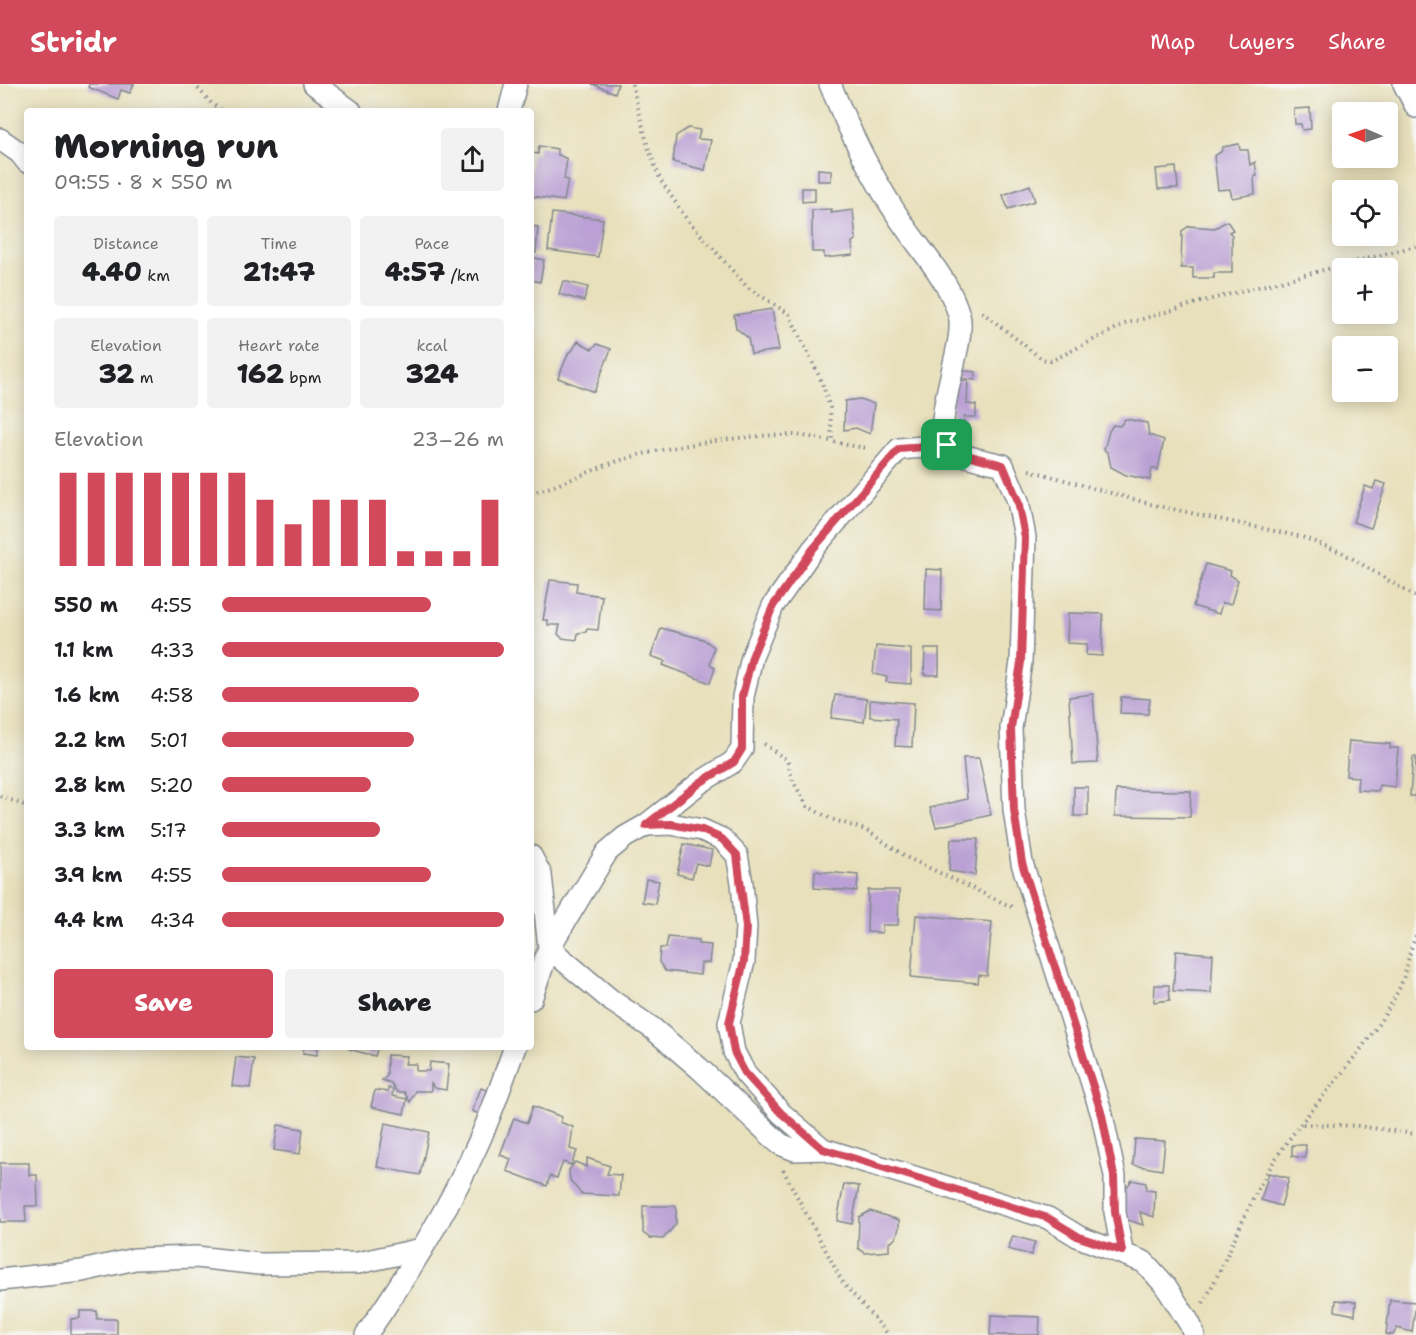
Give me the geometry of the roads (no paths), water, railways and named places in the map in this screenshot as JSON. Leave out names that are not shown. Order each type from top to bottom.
[{"type":"street","points":[[314,84],[347,108]]},
{"type":"street","points":[[510,108],[516,84]]},
{"type":"street","points":[[830,84],[860,156],[949,292],[960,318],[943,424],[947,445],[953,451],[1003,465],[1018,501],[1025,537],[1021,662],[1011,728],[1014,810],[1022,863],[1102,1115],[1114,1176],[1115,1212],[1122,1251]]},
{"type":"street","points":[[1404,84],[1416,107]]},
{"type":"street","points":[[0,139],[24,158]]},
{"type":"street","points":[[534,990],[549,948],[608,852],[701,782],[734,762],[742,749],[742,697],[752,657],[773,606],[813,549],[899,449],[947,445]]},
{"type":"street","points":[[646,825],[671,824],[702,830],[722,839],[737,855],[746,927],[744,961],[729,1023],[734,1052],[745,1073],[781,1113],[823,1149]]},
{"type":"street","points":[[534,862],[541,875],[549,948],[612,1001],[652,1028],[699,1068],[780,1144],[795,1150],[823,1149],[1048,1218],[1079,1237],[1122,1251],[1144,1262],[1165,1285],[1192,1330]]},
{"type":"street","points":[[366,1335],[422,1249],[476,1148],[514,1050]]},
{"type":"street","points":[[0,1280],[82,1271],[135,1259],[196,1257],[259,1264],[358,1263],[422,1249]]}]
